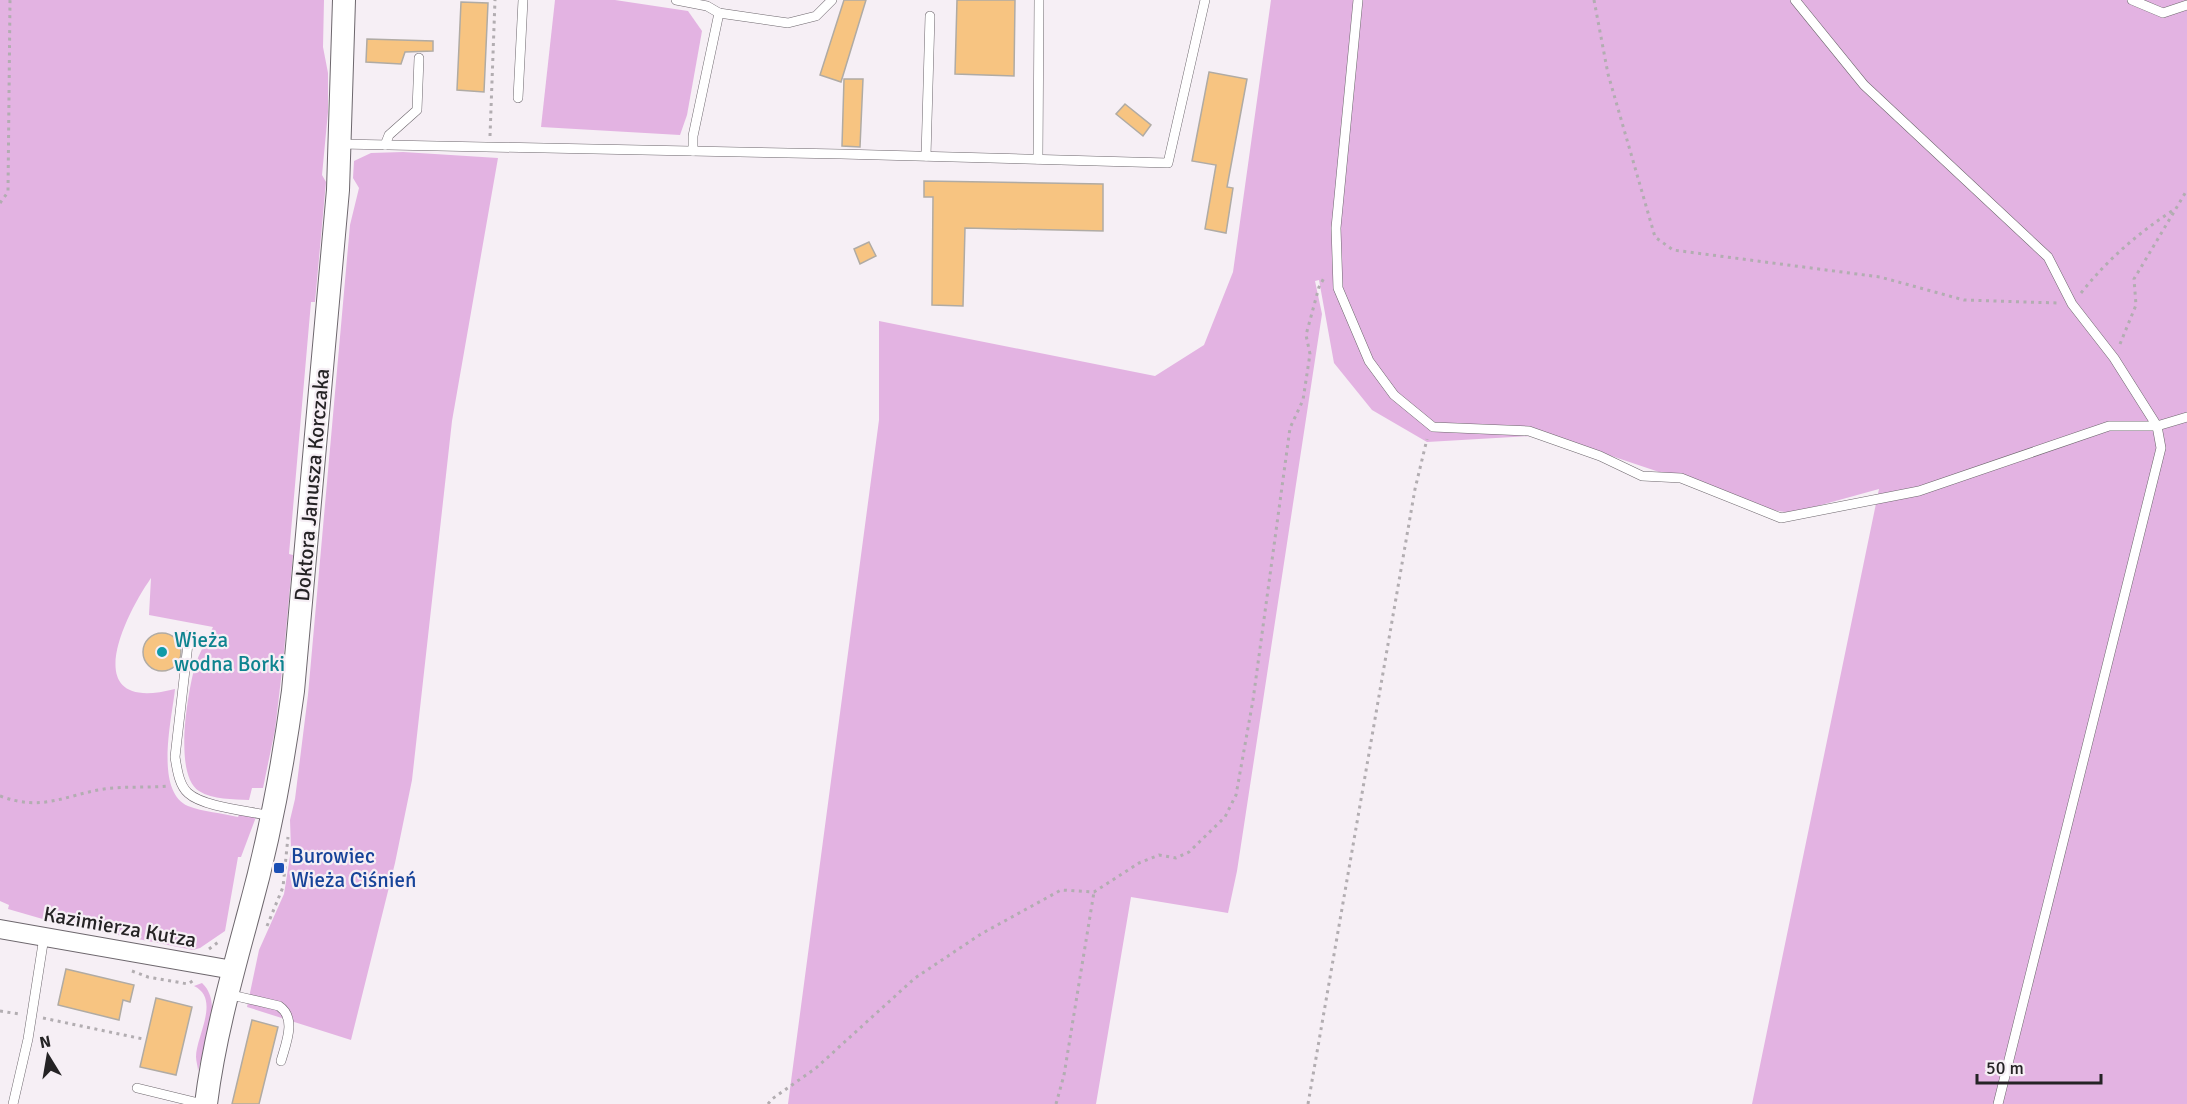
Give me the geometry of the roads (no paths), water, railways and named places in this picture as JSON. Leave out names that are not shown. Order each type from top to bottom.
[{"type":"street","name":"Doktora Janusza Korczaka","points":[[205,1104],[232,970],[249,913],[285,750],[296,662],[341,144],[344,0]]},
{"type":"street","name":"Kazimierza Kutza","points":[[0,929],[232,970]]},
{"type":"lane","points":[[518,98],[524,0]]},
{"type":"lane","points":[[676,0],[707,6],[719,13],[788,23],[816,16],[832,0]]},
{"type":"lane","points":[[1038,159],[1039,0]]},
{"type":"lane","points":[[341,144],[1168,163],[1205,0]]},
{"type":"lane","points":[[1358,0],[1336,228],[1338,288],[1369,361],[1394,395],[1433,427],[1529,431],[1600,456],[1642,476],[1681,478],[1781,518],[1919,490],[2109,426],[2157,426],[2187,417]]},
{"type":"lane","points":[[1795,0],[1864,85],[2048,257],[2072,304],[2114,358],[2157,426],[2161,448],[1998,1104]]},
{"type":"lane","points":[[2132,0],[2163,13],[2187,5]]},
{"type":"lane","points":[[693,151],[693,136],[719,13]]},
{"type":"lane","points":[[926,156],[930,16]]},
{"type":"lane","points":[[386,145],[389,135],[417,110],[419,58]]},
{"type":"lane","points":[[189,635],[175,758],[183,785],[187,792],[202,801],[271,816]]},
{"type":"lane","points":[[13,1104],[44,937]]},
{"type":"lane","points":[[227,994],[279,1005],[285,1010],[289,1016],[289,1030],[281,1061]]},
{"type":"lane","points":[[137,1088],[205,1104]]},
{"type":"place","name":"Wieża wodna Borki","points":[[162,652]]},
{"type":"place","name":"Burowiec Wieża Ciśnień","points":[[279,868]]}]
